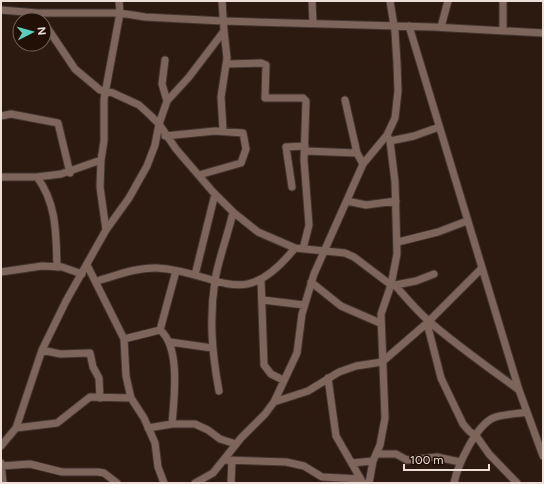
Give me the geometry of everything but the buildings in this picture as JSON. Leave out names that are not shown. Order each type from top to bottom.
[{"type":"street","points":[[106,230],[100,192],[101,160],[104,141],[105,91],[120,13],[119,1]]},
{"type":"street","points":[[222,1],[226,64],[221,97],[223,130]]},
{"type":"street","points":[[312,1],[313,23]]},
{"type":"street","points":[[369,483],[374,458],[380,445],[385,418],[380,323],[383,306],[393,285],[398,242],[396,201],[389,138],[395,118],[398,91],[394,27],[390,1]]},
{"type":"street","points":[[441,27],[448,1]]},
{"type":"street","points":[[503,1],[503,31]]},
{"type":"street","points":[[1,10],[12,12]]},
{"type":"street","points":[[52,16],[120,13],[145,17],[223,21],[394,27],[441,27],[543,33]]},
{"type":"street","points":[[409,26],[519,390],[543,456]]},
{"type":"street","points":[[1,446],[16,428],[42,350],[106,230],[129,198],[145,171],[155,145],[159,124],[167,101],[189,77],[224,31]]},
{"type":"street","points":[[52,35],[75,70],[100,90],[113,93],[138,105],[159,124],[165,136],[232,212],[266,237],[295,248],[345,253],[354,257],[393,285],[428,322],[519,390]]},
{"type":"street","points":[[165,60],[162,84],[167,101]]},
{"type":"street","points":[[226,64],[261,63],[266,65],[265,98],[305,99],[305,149],[309,226],[303,249]]},
{"type":"street","points":[[345,100],[357,153],[363,164]]},
{"type":"street","points":[[1,116],[11,114],[58,124],[70,172]]},
{"type":"street","points":[[195,483],[213,473],[228,461],[236,444],[266,414],[274,402],[283,380],[297,353],[304,306],[311,282],[363,164],[389,138],[414,136],[439,127]]},
{"type":"street","points":[[165,136],[223,130],[243,133],[246,149],[243,160],[240,164],[199,175]]},
{"type":"street","points":[[292,188],[286,147],[357,153]]},
{"type":"street","points":[[1,177],[38,177],[70,172],[101,160]]},
{"type":"street","points":[[38,177],[48,193],[54,215],[57,266]]},
{"type":"street","points":[[195,275],[215,194]]},
{"type":"street","points":[[347,201],[366,205],[396,201]]},
{"type":"street","points":[[219,391],[212,348],[211,326],[215,281],[232,212]]},
{"type":"street","points":[[398,242],[427,235],[467,221]]},
{"type":"street","points":[[97,281],[146,269],[176,271],[238,286],[261,280],[288,257],[295,248]]},
{"type":"street","points":[[87,265],[97,281],[124,340],[126,376],[131,398],[138,406],[155,443],[158,468],[164,483]]},
{"type":"street","points":[[1,272],[42,266],[57,266],[82,274]]},
{"type":"street","points":[[274,402],[301,394],[339,372],[356,366],[382,362],[428,322],[482,268]]},
{"type":"street","points":[[160,330],[176,271]]},
{"type":"street","points":[[393,285],[434,274]]},
{"type":"street","points":[[261,280],[263,300],[262,327],[264,365],[271,374],[283,380]]},
{"type":"street","points":[[311,282],[341,306],[380,323]]},
{"type":"street","points":[[263,300],[304,306]]},
{"type":"street","points":[[428,322],[444,385],[464,424],[477,437],[496,462],[517,483]]},
{"type":"street","points":[[124,340],[160,330]]},
{"type":"street","points":[[160,330],[170,342],[176,387],[172,424]]},
{"type":"street","points":[[170,342],[212,348]]},
{"type":"street","points":[[42,350],[60,354],[90,353],[93,366],[99,378],[100,398]]},
{"type":"street","points":[[328,378],[336,436],[362,481]]},
{"type":"street","points":[[16,428],[57,423],[86,399],[92,397],[131,398]]},
{"type":"street","points":[[454,483],[460,462],[474,435],[494,418],[527,412]]},
{"type":"street","points":[[148,428],[172,424],[195,424],[208,430],[220,439],[236,444]]},
{"type":"street","points":[[352,463],[396,454],[407,460],[437,457],[460,462]]},
{"type":"street","points":[[228,461],[286,462],[304,466],[322,477],[362,481]]},
{"type":"street","points":[[228,461],[231,483]]},
{"type":"street","points":[[3,483],[1,464],[30,464],[62,472],[98,472],[104,473],[117,483]]}]
